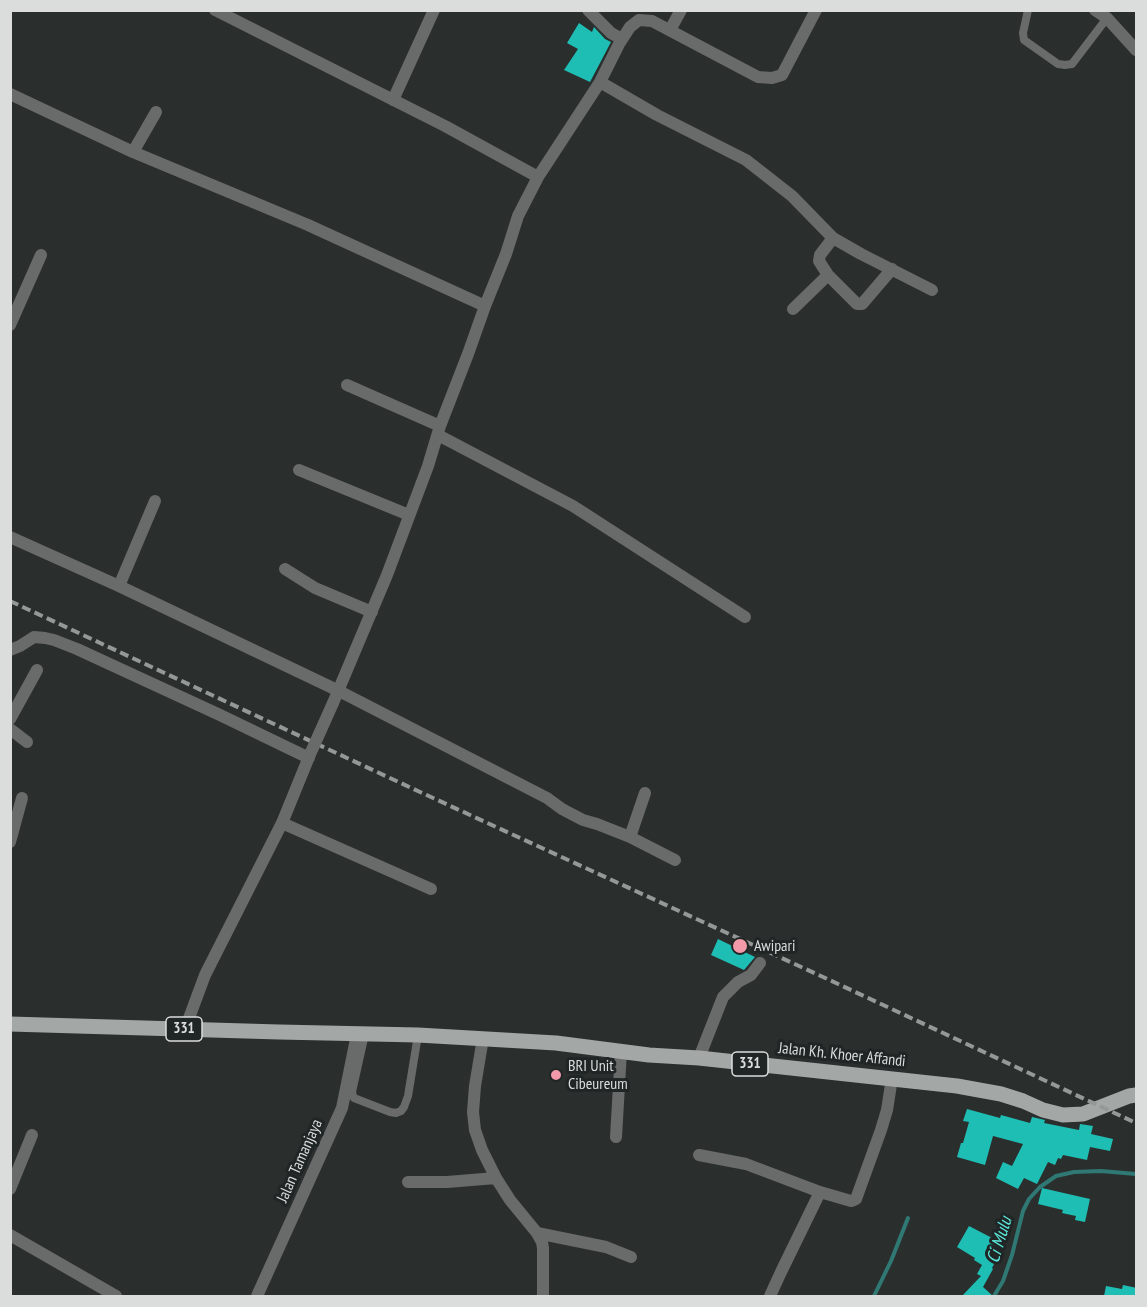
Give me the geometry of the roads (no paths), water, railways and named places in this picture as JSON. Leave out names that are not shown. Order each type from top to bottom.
[{"type":"main road","name":"331","points":[[10,1024],[361,1034]]},
{"type":"main road","name":"Jalan Kh. Khoer Affandi","points":[[361,1034],[556,1043],[807,1071],[892,1078],[983,1090],[1063,1115],[1083,1114],[1128,1096],[1137,1095]]},
{"type":"street","points":[[215,10],[393,100],[538,177]]},
{"type":"street","points":[[393,100],[434,10]]},
{"type":"street","points":[[588,10],[610,33],[622,39]]},
{"type":"street","points":[[670,30],[681,10]]},
{"type":"street","points":[[185,1029],[206,975],[282,823],[372,612],[428,466],[518,216],[538,177],[600,82],[622,39],[630,27],[639,20],[652,21],[758,77],[772,78],[782,75],[816,10]]},
{"type":"street","points":[[1095,10],[1107,18],[1137,50]]},
{"type":"street","points":[[600,82],[657,115],[746,160],[792,196],[833,238],[932,290]]},
{"type":"street","points":[[10,94],[133,152],[308,225],[485,306]]},
{"type":"street","points":[[133,152],[156,112]]},
{"type":"street","points":[[833,238],[818,259],[828,275],[855,303],[862,304],[892,269]]},
{"type":"street","points":[[10,325],[41,255]]},
{"type":"street","points":[[793,309],[828,275]]},
{"type":"street","points":[[347,385],[439,431],[573,506],[745,617]]},
{"type":"street","points":[[299,470],[409,515]]},
{"type":"street","points":[[120,586],[155,501]]},
{"type":"street","points":[[10,537],[120,586],[339,691],[547,798],[583,820],[630,837],[675,860]]},
{"type":"street","points":[[285,569],[315,588],[372,612]]},
{"type":"street","points":[[10,650],[34,637],[54,640],[310,754]]},
{"type":"street","points":[[10,719],[38,670]]},
{"type":"street","points":[[10,729],[27,742]]},
{"type":"street","points":[[630,837],[645,793]]},
{"type":"street","points":[[10,842],[22,798]]},
{"type":"street","points":[[282,823],[431,889]]},
{"type":"street","points":[[699,1058],[723,997],[738,982],[751,975],[760,963]]},
{"type":"street","name":"Jalan Tamanjaya","points":[[257,1296],[342,1108],[361,1034]]},
{"type":"street","points":[[483,1038],[475,1086],[473,1112],[475,1130],[496,1178],[510,1200],[537,1233],[543,1248],[543,1296]]},
{"type":"street","points":[[616,1137],[621,1051]]},
{"type":"street","points":[[699,1155],[746,1164],[820,1192],[851,1201],[856,1199],[881,1130],[892,1078]]},
{"type":"street","points":[[10,1189],[32,1135]]},
{"type":"street","points":[[408,1182],[496,1178]]},
{"type":"street","points":[[770,1296],[820,1192]]},
{"type":"street","points":[[537,1233],[606,1247],[631,1257]]},
{"type":"street","points":[[10,1235],[116,1296]]},
{"type":"lane","points":[[1028,10],[1023,33],[1024,40],[1058,64],[1065,65],[1072,64],[1107,18]]},
{"type":"lane","points":[[361,1034],[353,1096],[363,1102],[396,1113],[404,1107],[408,1096],[418,1035]]},
{"type":"waterway","name":"Ci Mulu","points":[[994,1296],[1003,1281],[1012,1255],[1023,1211],[1029,1199],[1040,1187],[1056,1176],[1074,1172],[1101,1171],[1136,1174]]},
{"type":"waterway","points":[[874,1296],[908,1218]]},
{"type":"railway","points":[[10,601],[1136,1123]]},
{"type":"place","name":"Awipari","points":[[740,946]]},
{"type":"place","name":"BRI Unit Cibeureum","points":[[556,1075]]}]
